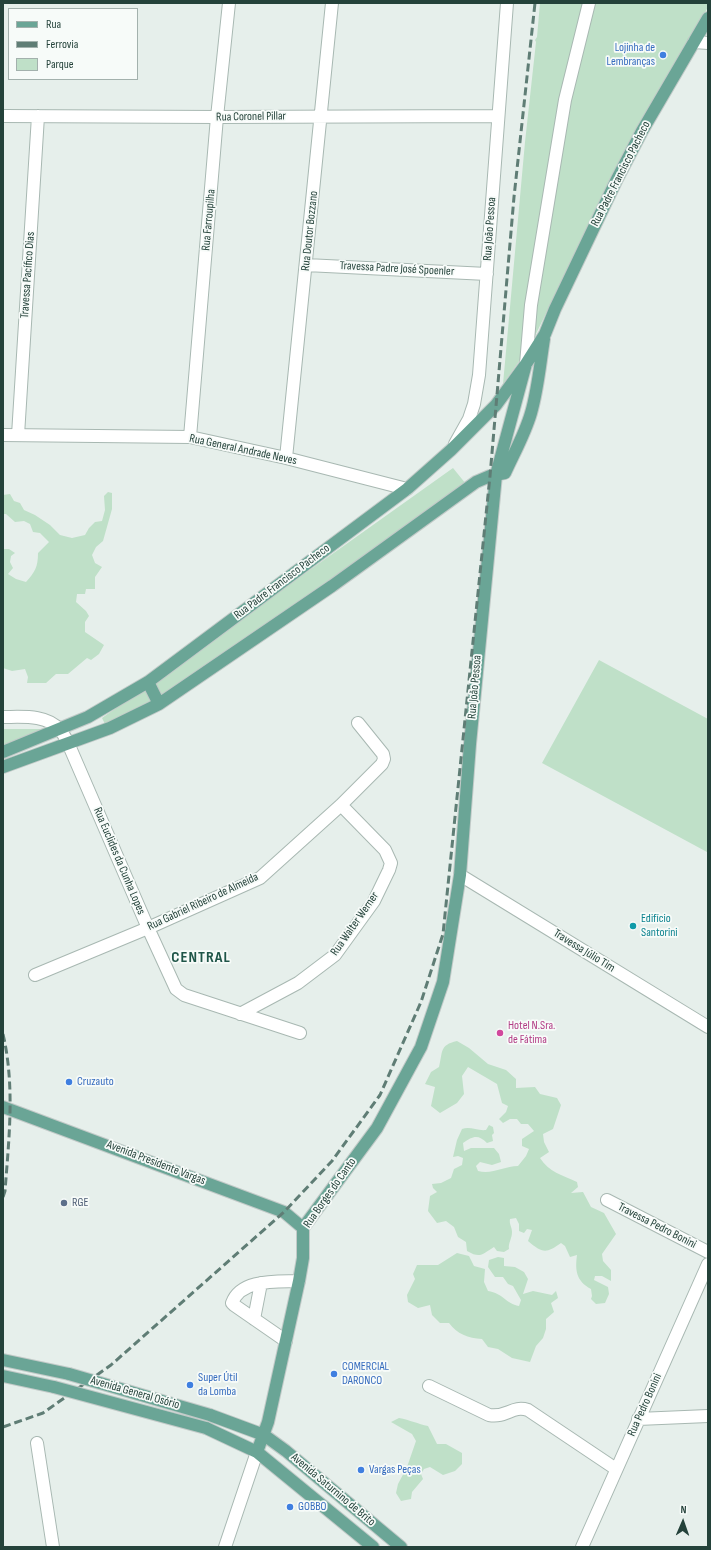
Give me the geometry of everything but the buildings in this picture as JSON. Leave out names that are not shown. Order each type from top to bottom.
[{"type":"main road","name":"Rua Padre Francisco Pacheco","points":[[3,752],[88,717],[148,682],[407,489],[451,450],[496,405],[526,364],[545,334],[555,309],[617,179],[642,131],[708,18]]},
{"type":"main road","name":"Rua Padre Francisco Pacheco","points":[[501,474],[522,436],[531,413],[545,334]]},
{"type":"main road","name":"Rua Padre Francisco Pacheco","points":[[501,474],[526,364]]},
{"type":"main road","points":[[526,364],[538,380]]},
{"type":"main road","points":[[3,767],[110,728],[159,704],[326,590],[476,482],[501,474]]},
{"type":"main road","name":"Rua João Pessoa","points":[[460,875],[472,721],[495,500],[501,474]]},
{"type":"main road","points":[[148,682],[159,704]]},
{"type":"main road","name":"Rua Borges do Canto","points":[[257,1452],[268,1422],[299,1280],[303,1258],[304,1228],[377,1128],[421,1047],[443,982],[460,875]]},
{"type":"main road","name":"Avenida Presidente Vargas","points":[[3,1107],[284,1212],[304,1228]]},
{"type":"main road","name":"Avenida General Osório","points":[[3,1360],[69,1374],[210,1415],[264,1435]]},
{"type":"main road","name":"Avenida General Osório","points":[[3,1376],[54,1387],[206,1428],[257,1452]]},
{"type":"main road","name":"Avenida Saturnino de Brito","points":[[264,1435],[286,1451],[401,1547]]},
{"type":"main road","name":"Avenida Saturnino de Brito","points":[[257,1452],[373,1547]]},
{"type":"street","name":"Rua Farroupilha","points":[[190,437],[217,118],[229,3]]},
{"type":"street","name":"Rua Doutor Bozzano","points":[[286,458],[332,3]]},
{"type":"street","name":"Rua João Pessoa","points":[[451,450],[469,419],[474,404],[479,375],[507,3]]},
{"type":"street","points":[[526,364],[531,305],[564,108],[589,3]]},
{"type":"street","points":[[694,42],[708,43]]},
{"type":"street","name":"Rua Coronel Pillar","points":[[3,116],[217,118],[321,116],[498,116]]},
{"type":"street","name":"Travessa Pacífico Dias","points":[[18,435],[38,116]]},
{"type":"street","name":"Travessa Padre José Spoenler","points":[[306,265],[487,274]]},
{"type":"street","name":"Rua General Andrade Neves","points":[[3,435],[190,437],[286,458],[407,489]]},
{"type":"street","points":[[3,717],[33,717],[45,720],[60,729]]},
{"type":"street","name":"Rua Gabriel Ribeiro de Almeida","points":[[35,975],[148,928],[260,878],[341,805],[382,764],[384,759],[383,754],[358,723]]},
{"type":"street","name":"Rua Euclides da Cunha Lopes","points":[[60,729],[68,743],[176,989],[184,995],[300,1033]]},
{"type":"street","name":"Rua Walter Werner","points":[[240,1014],[298,984],[335,955],[374,901],[389,870],[391,863],[385,850],[341,805]]},
{"type":"street","name":"Travessa Júlio Tim","points":[[460,875],[708,1027]]},
{"type":"street","name":"Travessa Pedro Bonini","points":[[607,1200],[708,1252]]},
{"type":"street","name":"Rua Pedro Bonini","points":[[582,1547],[638,1419],[705,1278],[708,1264]]},
{"type":"street","points":[[286,1340],[234,1305],[232,1302],[240,1290],[249,1286],[261,1283],[299,1280]]},
{"type":"street","points":[[254,1319],[261,1283]]},
{"type":"street","points":[[429,1386],[489,1415],[498,1416],[515,1409],[522,1408],[528,1410],[616,1469]]},
{"type":"street","points":[[638,1419],[708,1416]]},
{"type":"street","points":[[37,1443],[53,1547]]},
{"type":"street","name":"Rua Borges do Canto","points":[[225,1547],[257,1452]]},
{"type":"path","points":[[3,1134],[3,1146]]},
{"type":"green space","points":[[540,3],[708,3],[708,7],[654,107],[620,163],[530,346],[503,384],[525,142]]},
{"type":"green space","points":[[453,468],[466,484],[151,705],[106,726],[102,718]]},
{"type":"green space","points":[[108,492],[112,493],[112,509],[103,541],[96,547],[92,555],[95,563],[102,567],[95,577],[95,589],[86,589],[85,594],[77,594],[76,602],[86,611],[89,616],[85,622],[85,632],[104,645],[99,654],[91,660],[87,658],[68,674],[56,674],[46,683],[27,683],[28,677],[25,669],[12,671],[3,668],[3,549],[9,549],[15,553],[11,556],[10,562],[13,568],[8,574],[16,579],[26,582],[35,569],[38,553],[49,542],[40,533],[33,532],[30,524],[24,521],[15,522],[6,514],[3,514],[3,495],[10,494],[14,501],[20,503],[24,510],[50,525],[60,535],[72,538],[85,535],[95,522],[102,521],[105,510],[104,496]]},
{"type":"green space","points":[[599,660],[708,719],[707,852],[542,763]]},
{"type":"green space","points":[[3,729],[44,729],[3,745]]},
{"type":"green space","points":[[457,1041],[469,1048],[488,1064],[506,1070],[516,1079],[516,1088],[535,1087],[540,1094],[557,1098],[561,1105],[553,1129],[543,1134],[544,1142],[549,1152],[540,1158],[547,1167],[577,1182],[578,1187],[571,1193],[583,1192],[591,1207],[604,1213],[616,1234],[602,1254],[603,1261],[611,1270],[611,1281],[602,1276],[595,1276],[594,1280],[608,1287],[609,1294],[605,1303],[596,1304],[591,1299],[591,1289],[579,1279],[576,1266],[577,1255],[570,1257],[565,1246],[561,1243],[544,1251],[537,1248],[528,1241],[532,1230],[527,1229],[524,1233],[519,1231],[519,1224],[516,1218],[510,1219],[512,1232],[509,1249],[504,1252],[497,1251],[494,1247],[481,1255],[475,1255],[467,1251],[466,1242],[458,1237],[454,1227],[446,1221],[437,1223],[428,1211],[430,1196],[437,1192],[433,1188],[432,1184],[441,1183],[451,1178],[454,1169],[462,1165],[463,1158],[458,1156],[453,1157],[457,1140],[462,1129],[468,1128],[486,1130],[489,1125],[493,1127],[493,1141],[487,1143],[481,1138],[475,1137],[463,1143],[464,1151],[471,1148],[494,1148],[499,1154],[501,1162],[492,1165],[480,1162],[476,1166],[478,1171],[483,1172],[518,1166],[526,1156],[529,1149],[522,1146],[522,1139],[534,1131],[528,1124],[521,1124],[517,1119],[510,1119],[503,1123],[499,1119],[506,1112],[508,1106],[502,1103],[497,1084],[468,1067],[462,1076],[464,1094],[457,1103],[440,1113],[431,1106],[435,1087],[425,1084],[431,1072],[439,1067],[444,1047]]},
{"type":"green space","points":[[457,1253],[469,1256],[474,1266],[485,1269],[484,1282],[488,1291],[497,1294],[515,1305],[519,1306],[521,1300],[513,1286],[508,1284],[503,1277],[495,1277],[488,1267],[489,1260],[498,1257],[504,1258],[504,1266],[515,1267],[524,1272],[528,1279],[523,1294],[533,1291],[552,1295],[556,1291],[558,1298],[551,1303],[554,1312],[546,1319],[546,1329],[543,1338],[536,1346],[530,1362],[512,1358],[498,1349],[488,1347],[482,1339],[463,1335],[449,1323],[440,1323],[432,1315],[430,1305],[418,1308],[408,1302],[407,1295],[415,1279],[413,1274],[417,1265],[438,1265]]},
{"type":"green space","points":[[399,1418],[428,1426],[437,1444],[446,1444],[462,1453],[462,1464],[455,1471],[443,1475],[430,1467],[424,1469],[421,1474],[423,1479],[412,1492],[411,1499],[401,1501],[396,1493],[398,1484],[407,1467],[416,1441],[412,1434],[391,1422]]},
{"type":"railway","points":[[3,1427],[43,1413],[111,1365],[284,1212],[332,1161],[380,1095],[421,1002],[443,934],[490,476],[514,197],[535,3]]},
{"type":"railway","points":[[3,1034],[7,1054],[10,1093],[8,1151],[5,1191],[3,1197]]},
{"type":"place","name":"Lojinha de Lembranças","points":[[663,55]]},
{"type":"place","name":"Edifício Santorini","points":[[633,926]]},
{"type":"place","name":"Hotel N.Sra. de Fátima","points":[[500,1033]]},
{"type":"place","name":"Cruzauto","points":[[69,1082]]},
{"type":"place","name":"RGE","points":[[64,1203]]},
{"type":"place","name":"COMERCIAL DARONCO","points":[[334,1374]]},
{"type":"place","name":"Super Útil da Lomba","points":[[190,1385]]},
{"type":"place","name":"Vargas Peças","points":[[361,1470]]},
{"type":"place","name":"GOBBO","points":[[290,1507]]},
{"type":"district","name":"CENTRAL","points":[[201,958]]}]
